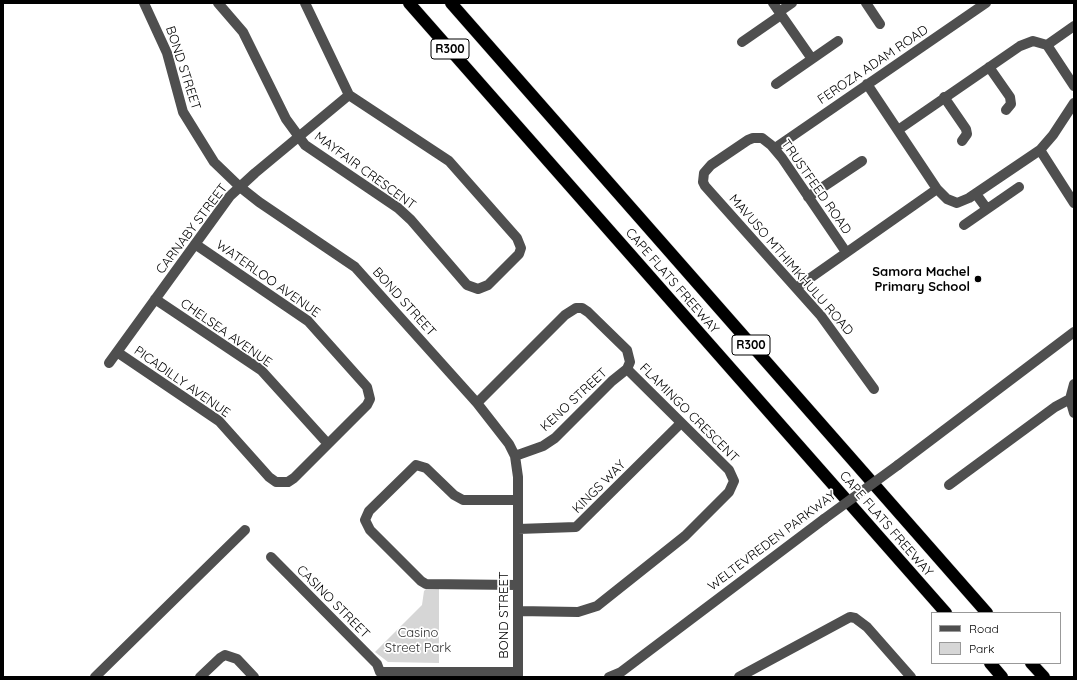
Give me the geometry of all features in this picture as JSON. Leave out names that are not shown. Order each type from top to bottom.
[{"type":"highway","name":"CAPE FLATS FREEWAY","points":[[409,3],[945,612]]},
{"type":"highway","name":"CAPE FLATS FREEWAY","points":[[451,3],[986,612]]},
{"type":"highway","points":[[991,664],[1002,677]]},
{"type":"highway","points":[[1033,664],[1044,677]]},
{"type":"street","name":"BOND STREET","points":[[144,3],[167,53],[183,112],[188,123],[211,158],[240,187],[355,267],[477,403],[501,433],[515,456],[518,477],[517,674]]},
{"type":"street","points":[[218,3],[243,32],[286,119],[298,137]]},
{"type":"street","points":[[305,3],[349,95]]},
{"type":"street","points":[[773,3],[812,59]]},
{"type":"street","points":[[742,42],[780,14],[792,3]]},
{"type":"street","points":[[866,3],[880,24]]},
{"type":"street","name":"FEROZA ADAM ROAD","points":[[775,148],[986,3]]},
{"type":"street","points":[[1047,45],[1074,26]]},
{"type":"street","points":[[898,130],[944,97],[1027,42],[1033,41],[1047,45],[1074,86]]},
{"type":"street","points":[[776,84],[838,42]]},
{"type":"street","points":[[989,67],[1010,97],[1011,104],[1006,110]]},
{"type":"street","points":[[868,84],[937,189],[947,199],[957,203],[976,194],[1040,150],[1054,135],[1074,103]]},
{"type":"street","name":"CARNABY STREET","points":[[109,363],[219,210],[240,187],[349,95]]},
{"type":"street","name":"MAYFAIR CRESCENT","points":[[298,137],[312,150],[406,216],[467,285],[478,289],[488,285],[519,254],[521,248],[517,238],[449,161],[349,95]]},
{"type":"street","points":[[944,97],[966,129],[967,134],[962,141]]},
{"type":"street","name":"TRUSTFEED ROAD","points":[[702,177],[711,165],[748,140],[753,138],[762,138],[775,148],[846,252]]},
{"type":"street","points":[[1040,150],[1074,203]]},
{"type":"street","points":[[808,197],[862,161]]},
{"type":"street","name":"MAVUSO MTHIMKHULU ROAD","points":[[702,177],[706,186],[831,329],[874,389]]},
{"type":"street","points":[[964,225],[1019,187]]},
{"type":"street","points":[[796,288],[937,189]]},
{"type":"street","points":[[976,194],[987,209]]},
{"type":"street","name":"WATERLOO AVENUE","points":[[195,244],[308,321],[362,381],[370,393],[370,399],[367,405],[328,444]]},
{"type":"street","name":"CHELSEA AVENUE","points":[[156,299],[261,370],[328,444]]},
{"type":"street","name":"FLAMINGO CRESCENT","points":[[477,403],[565,315],[576,308],[588,312],[627,350],[630,362],[628,369],[729,470],[734,482],[729,492],[685,536],[597,606],[578,612],[518,611]]},
{"type":"street","name":"WELTEVREDEN PARKWAY","points":[[609,677],[618,674],[1074,332]]},
{"type":"street","name":"PICADILLY AVENUE","points":[[117,352],[219,421],[269,477],[276,482],[288,482],[294,478],[328,444]]},
{"type":"street","name":"KENO STREET","points":[[515,456],[543,446],[555,438],[612,381],[628,369]]},
{"type":"street","points":[[1074,384],[1070,399],[1074,413]]},
{"type":"street","points":[[949,485],[1055,406],[1070,399]]},
{"type":"street","name":"KINGS WAY","points":[[518,529],[570,529],[581,524],[681,423]]},
{"type":"street","points":[[517,500],[462,500],[454,495],[426,468],[416,465],[369,511],[365,520],[370,530],[421,581],[426,584],[517,585]]},
{"type":"street","points":[[95,677],[245,530]]},
{"type":"street","name":"CASINO STREET","points":[[271,557],[377,664],[377,674],[517,674]]},
{"type":"street","points":[[742,676],[846,618],[855,618],[867,627],[911,677]]},
{"type":"street","points":[[200,677],[220,658],[226,655],[237,659],[254,677]]},
{"type":"green space","name":"Casino Street Park","points":[[427,588],[439,589],[439,663],[388,662],[375,652],[422,605],[424,591]]},
{"type":"place","name":"Samora Machel Primary School","points":[[978,279]]}]
